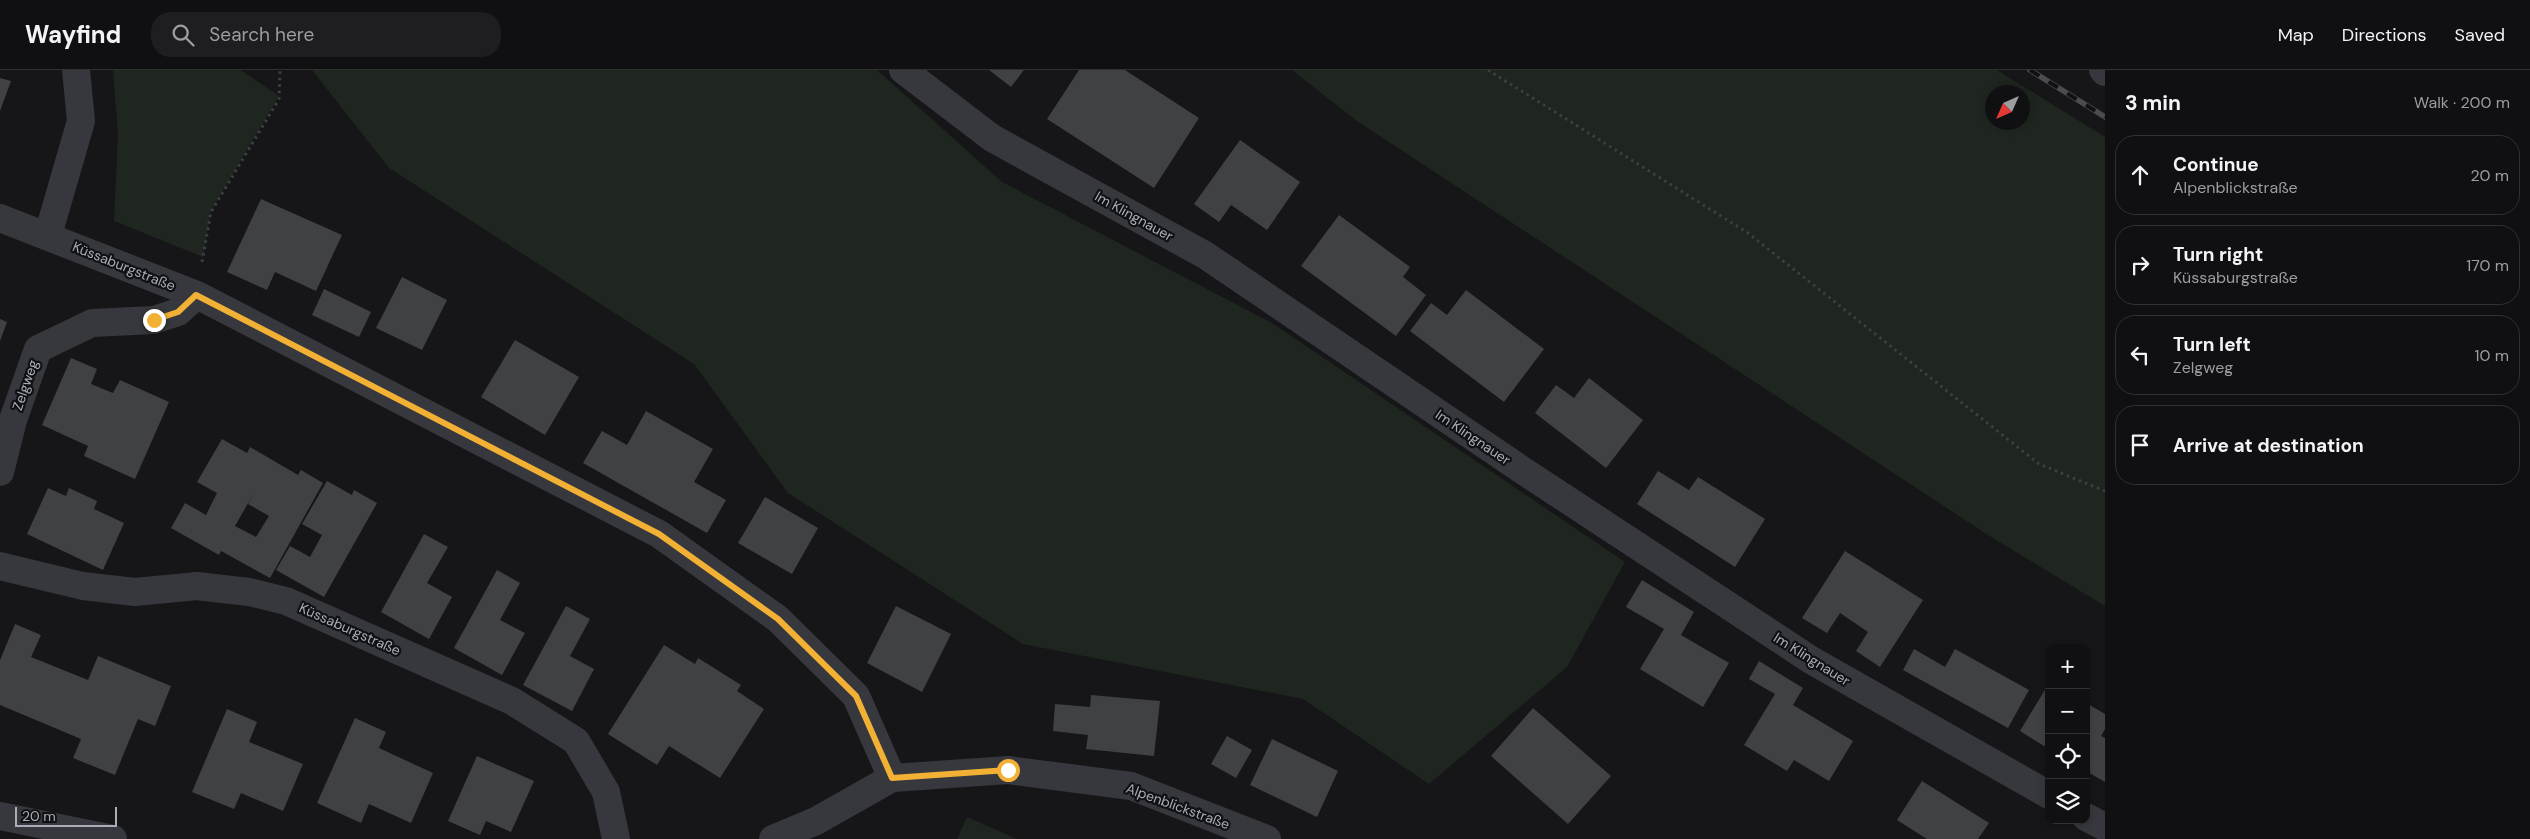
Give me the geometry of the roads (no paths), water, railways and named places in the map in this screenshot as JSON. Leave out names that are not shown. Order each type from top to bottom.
[{"type":"street","points":[[48,235],[81,122],[76,70]]},
{"type":"street","name":"Im Klingnauer","points":[[903,70],[992,138],[1205,255],[1520,468],[1811,660],[2045,793]]},
{"type":"street","name":"Küssaburgstraße","points":[[0,218],[48,235],[196,295],[659,534],[778,619],[856,696],[892,778]]},
{"type":"street","name":"Zelgweg","points":[[0,472],[7,418],[38,349],[92,323],[154,320],[178,312],[196,295]]},
{"type":"street","name":"Küssaburgstraße","points":[[0,566],[84,586],[135,592],[197,586],[249,592],[286,601],[476,685],[512,701],[576,741],[606,792],[616,839]]},
{"type":"street","name":"Alpenblickstraße","points":[[773,839],[822,830],[892,778],[1008,770],[1130,786],[1267,839]]},
{"type":"street","points":[[0,816],[114,839]]},
{"type":"street","points":[[2090,818],[2105,827]]},
{"type":"railway","points":[[2030,70],[2105,117]]}]
